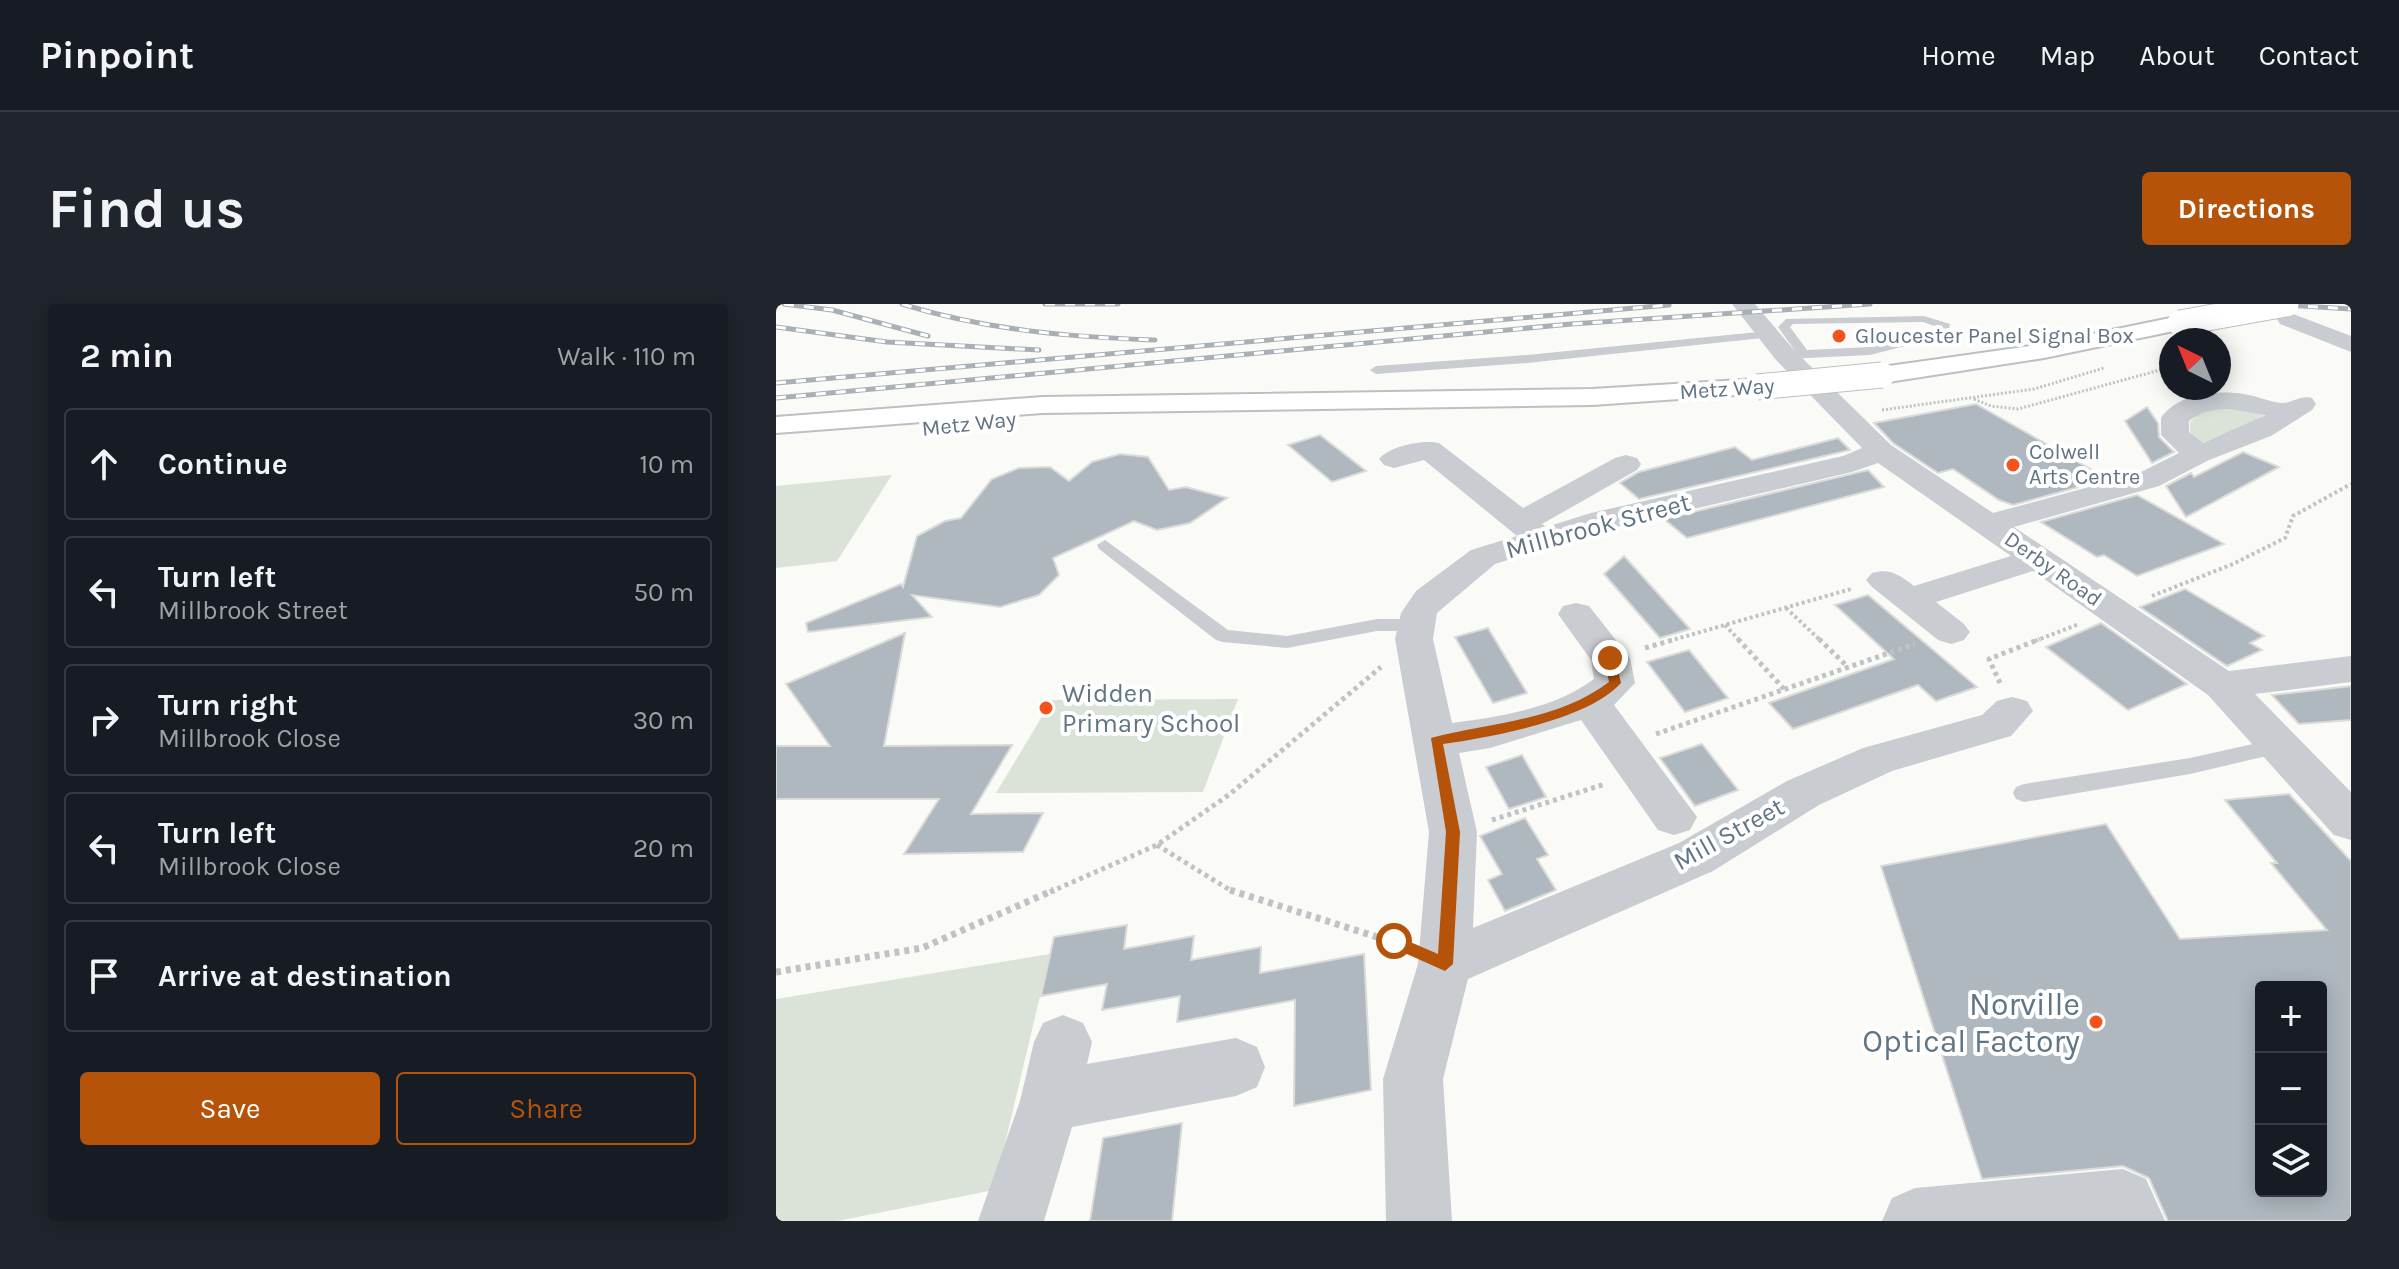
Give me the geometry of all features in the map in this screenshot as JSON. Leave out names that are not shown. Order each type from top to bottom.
[{"type":"main road","name":"Metz Way","points":[[776,425],[961,409],[1592,397],[1757,387],[1882,375],[2044,351],[2180,323],[2288,315]]},
{"type":"main road","name":"Metz Way","points":[[776,443],[1162,405]]},
{"type":"street","points":[[2288,315],[2351,345]]},
{"type":"street","name":"Derby Road","points":[[1754,319],[1795,354],[1881,451],[2222,685],[2351,822]]},
{"type":"street","points":[[1989,524],[2148,480],[2199,454],[2261,430],[2296,408],[2217,400],[2188,406],[2175,418],[2175,435],[2199,454]]},
{"type":"street","points":[[1394,459],[1429,449],[1532,530]]},
{"type":"street","name":"Millbrook Street","points":[[1532,530],[1591,523],[1852,463],[1881,451]]},
{"type":"street","name":"Millbrook Street","points":[[1415,632],[1419,613],[1429,599],[1483,557],[1532,530],[1626,464]]},
{"type":"street","points":[[1897,590],[2039,558]]},
{"type":"street","points":[[1897,590],[1951,632]]},
{"type":"street","points":[[1436,741],[1490,733],[1590,703],[1615,683],[1610,658],[1576,614]]},
{"type":"street","points":[[1415,632],[1453,832],[1445,964],[1413,1079],[1419,1221]]},
{"type":"street","points":[[2222,685],[2351,669]]},
{"type":"street","points":[[1590,703],[1674,817]]},
{"type":"street","name":"Mill Street","points":[[1445,964],[1696,857],[1803,793],[1878,759],[1996,726],[2012,711]]},
{"type":"street","points":[[1011,1221],[1050,1101],[1063,1042]]},
{"type":"street","points":[[1050,1101],[1236,1067]]},
{"type":"street","points":[[1915,1221],[2123,1202],[2132,1221]]},
{"type":"lane","points":[[1376,370],[1527,359],[1754,319]]},
{"type":"lane","points":[[1924,319],[1946,326],[1944,333],[1938,335],[1870,351],[1795,354],[1784,327],[1790,321],[1924,319]]},
{"type":"lane","points":[[1105,545],[1223,636],[1287,642],[1377,625],[1415,632]]},
{"type":"lane","points":[[2024,793],[2190,766],[2280,746]]},
{"type":"path","points":[[1845,414],[2034,389],[2111,366]]},
{"type":"path","points":[[1973,399],[1991,406],[2018,409],[2159,370]]},
{"type":"path","points":[[2012,711],[1989,659],[2233,564],[2285,538],[2293,516],[2351,484]]},
{"type":"path","points":[[1610,658],[1786,608],[1897,590]]},
{"type":"path","points":[[1786,608],[1848,667]]},
{"type":"path","points":[[1725,625],[1784,689]]},
{"type":"path","points":[[776,972],[922,948],[1157,845],[1230,794],[1415,632]]},
{"type":"path","points":[[1453,832],[1631,759],[1784,689],[1951,632]]},
{"type":"path","points":[[1157,845],[1238,895],[1394,941],[1445,964]]},
{"type":"shaded area","points":[[2225,406],[2269,412],[2248,425],[2199,444],[2190,436],[2190,422],[2201,411]]},
{"type":"shaded area","points":[[892,475],[837,561],[776,568],[776,486]]},
{"type":"shaded area","points":[[1238,699],[1203,792],[996,793],[1052,700]]},
{"type":"shaded area","points":[[1050,954],[994,1190],[837,1221],[776,1221],[776,999]]},
{"type":"building","points":[[1976,404],[2108,479],[2013,505],[1999,500],[1953,469],[1938,473],[1893,443],[1874,423]]},
{"type":"building","points":[[2147,407],[2158,423],[2159,437],[2174,452],[2152,463],[2125,421]]},
{"type":"building","points":[[1320,435],[1366,471],[1332,482],[1288,445]]},
{"type":"building","points":[[1838,438],[1850,450],[1639,499],[1620,483],[1639,472],[1735,447],[1752,460]]},
{"type":"building","points":[[2243,452],[2279,467],[2186,517],[2166,486],[2191,473],[2194,477]]},
{"type":"building","points":[[1120,454],[1148,457],[1169,490],[1186,487],[1227,498],[1190,523],[1157,530],[1134,521],[1053,558],[1059,575],[1039,595],[1000,607],[912,595],[932,617],[808,632],[806,623],[901,584],[903,587],[917,536],[945,521],[961,518],[992,479],[1019,468],[1050,467],[1069,481],[1092,462]]},
{"type":"building","points":[[1868,470],[1884,487],[1687,538],[1664,519]]},
{"type":"building","points":[[2137,495],[2224,544],[2137,576],[2104,555],[2097,557],[2041,522]]},
{"type":"building","points":[[1624,556],[1690,629],[1660,638],[1604,574]]},
{"type":"building","points":[[2185,589],[2264,636],[2250,643],[2262,650],[2227,666],[2140,607]]},
{"type":"building","points":[[1868,595],[1977,687],[1936,701],[1918,685],[1793,729],[1769,703],[1894,659],[1835,605]]},
{"type":"building","points":[[2101,623],[2187,684],[2128,710],[2046,647]]},
{"type":"building","points":[[1488,628],[1527,693],[1493,703],[1455,637]]},
{"type":"building","points":[[905,633],[884,746],[1012,745],[971,814],[1043,813],[1023,852],[904,854],[939,799],[776,799],[776,746],[830,746],[786,684]]},
{"type":"building","points":[[1689,650],[1728,698],[1685,712],[1647,662]]},
{"type":"building","points":[[2351,686],[2351,720],[2299,724],[2272,695]]},
{"type":"building","points":[[1702,744],[1738,790],[1695,806],[1660,758]]},
{"type":"building","points":[[1522,755],[1546,797],[1509,809],[1486,767]]},
{"type":"building","name":"Norville Optical Factory","points":[[2289,794],[2351,861],[2351,1221],[2168,1221],[2149,1178],[2123,1166],[1982,1179],[1881,866],[2106,824],[2180,939],[2327,930],[2271,863],[2277,863],[2225,800]]},
{"type":"building","points":[[1525,818],[1548,855],[1537,859],[1556,890],[1505,911],[1488,880],[1502,874],[1480,836]]},
{"type":"building","points":[[1127,925],[1124,949],[1194,936],[1191,960],[1261,947],[1260,973],[1364,954],[1371,1090],[1294,1106],[1295,1000],[1177,1022],[1180,996],[1102,1010],[1107,984],[1041,996],[1054,937]]},
{"type":"building","points":[[1182,1123],[1172,1221],[1090,1221],[1103,1138]]},
{"type":"railway","points":[[784,304],[832,310],[928,336]]},
{"type":"railway","points":[[902,304],[964,320],[1027,331],[1155,340]]},
{"type":"railway","points":[[1045,304],[1118,304]]},
{"type":"railway","points":[[776,398],[1571,324],[1870,304]]},
{"type":"railway","points":[[2268,304],[2351,309]]},
{"type":"railway","points":[[776,383],[1669,305]]},
{"type":"railway","points":[[776,327],[887,342],[1039,350]]},
{"type":"place","name":"Gloucester Panel Signal Box","points":[[1839,336]]},
{"type":"place","name":"Colwell Arts Centre","points":[[2013,465]]},
{"type":"place","name":"Widden Primary School","points":[[1046,708]]},
{"type":"place","name":"Norville Optical Factory","points":[[2096,1022]]},
{"type":"route","points":[[1394,941],[1445,964],[1453,832],[1436,741],[1490,733],[1590,703],[1615,683],[1610,658]]}]
